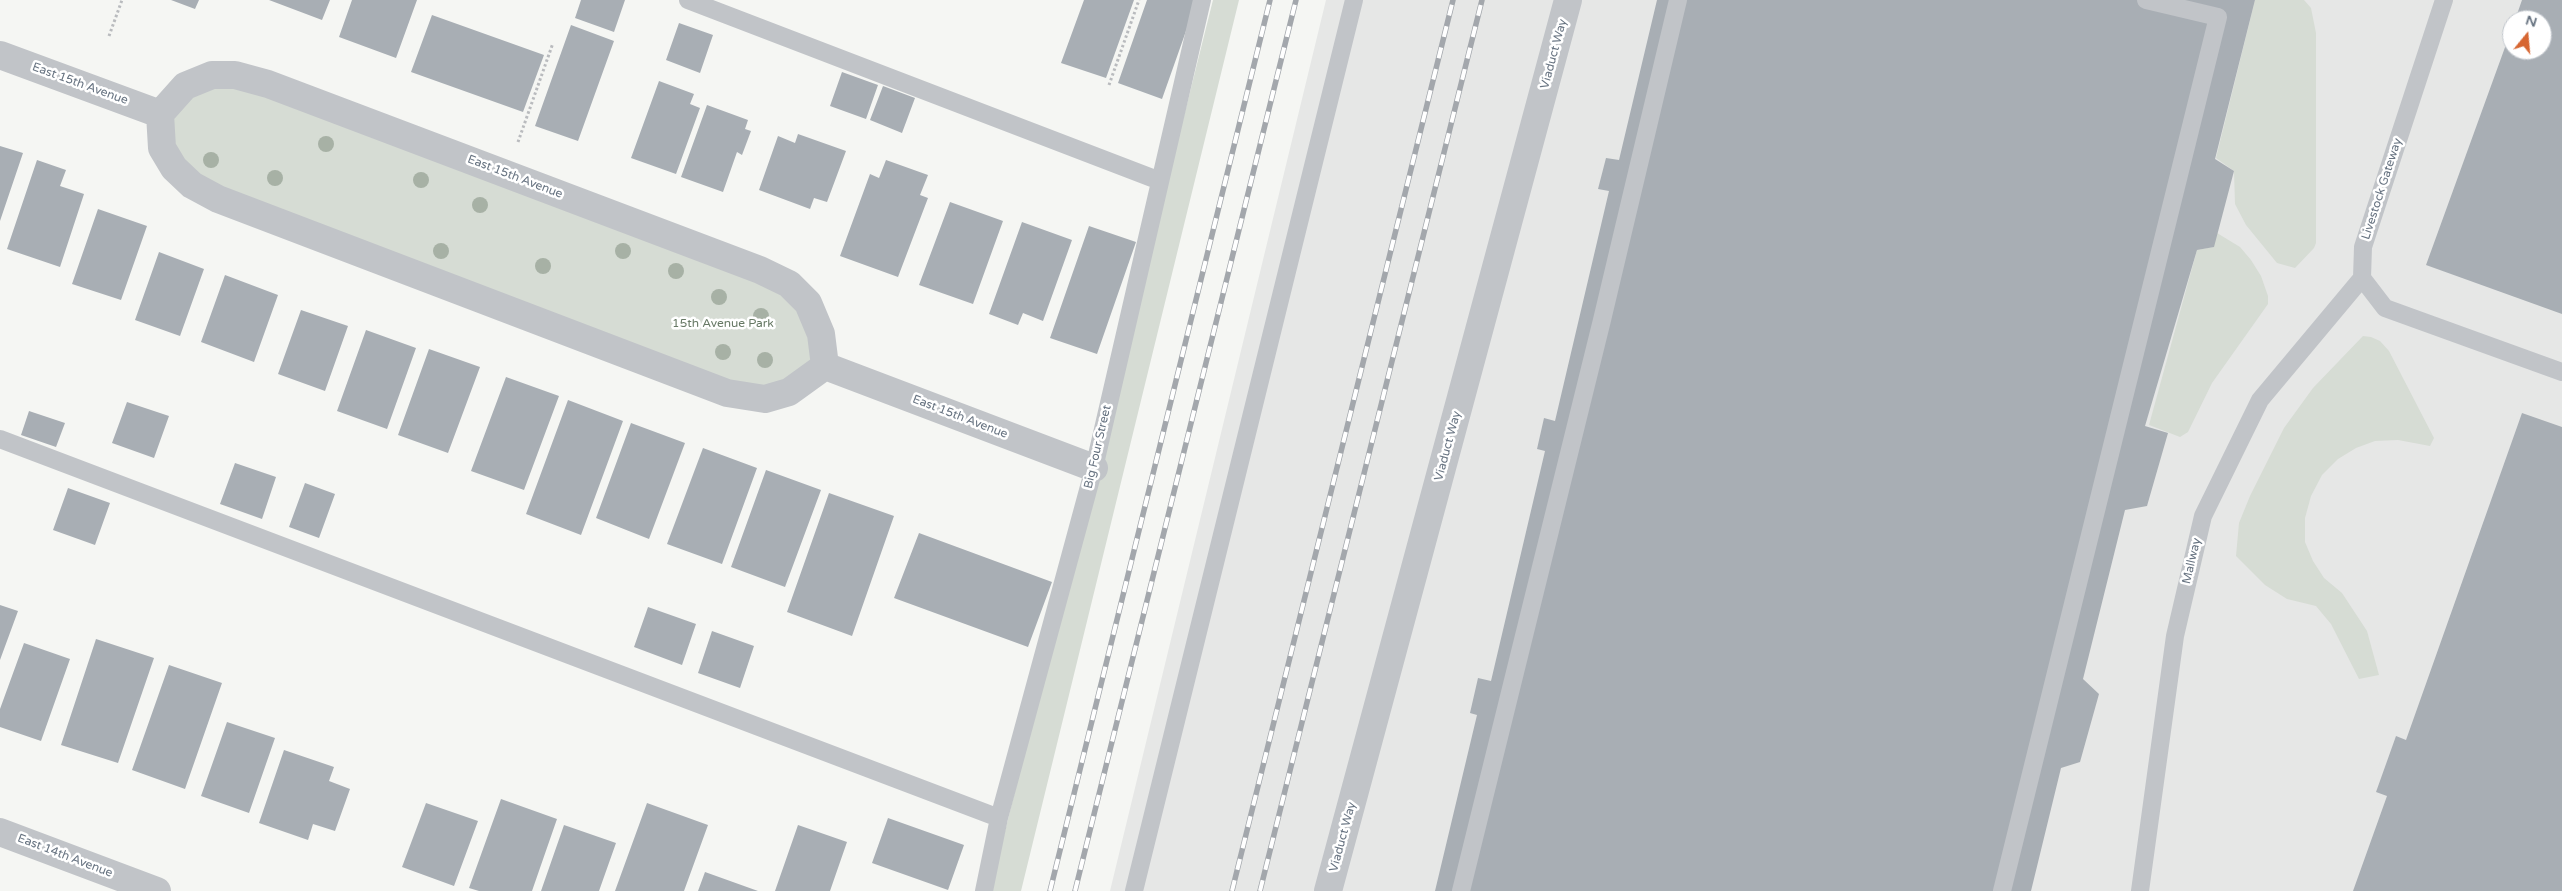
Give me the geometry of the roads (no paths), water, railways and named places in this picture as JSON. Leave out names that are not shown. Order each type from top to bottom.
[{"type":"street","name":"Viaduct Way","points":[[1328,891],[1568,0]]},
{"type":"street","name":"East 15th Avenue","points":[[0,55],[160,114],[185,86],[212,75],[236,75],[268,84],[723,256],[789,284],[808,302],[821,334],[825,366],[1094,468]]},
{"type":"street","points":[[160,114],[162,148],[174,168],[192,185],[218,199],[727,393],[765,398],[789,392],[825,366]]},
{"type":"street","name":"East 14th Avenue","points":[[0,832],[157,891]]},
{"type":"lane","points":[[688,0],[1160,181]]},
{"type":"lane","name":"Big Four Street","points":[[984,891],[999,818],[1094,468],[1202,0]]},
{"type":"lane","points":[[1134,891],[1354,0]]},
{"type":"lane","points":[[1461,891],[1613,275],[1678,0]]},
{"type":"lane","points":[[2002,891],[2218,17],[2146,0]]},
{"type":"lane","name":"Livestock Gateway","points":[[2362,278],[2362,247],[2444,0]]},
{"type":"lane","points":[[2362,278],[2385,308],[2562,372]]},
{"type":"lane","name":"Mallway","points":[[2142,889],[2175,636],[2203,516],[2260,400],[2362,278]]},
{"type":"lane","points":[[0,439],[999,818]]},
{"type":"railway","points":[[1050,891],[1270,0]]},
{"type":"railway","points":[[1075,891],[1296,0]]},
{"type":"railway","points":[[1232,891],[1453,0]]},
{"type":"railway","points":[[1260,891],[1482,0]]},
{"type":"park label","name":"15th Avenue Park","points":[[723,324]]}]
